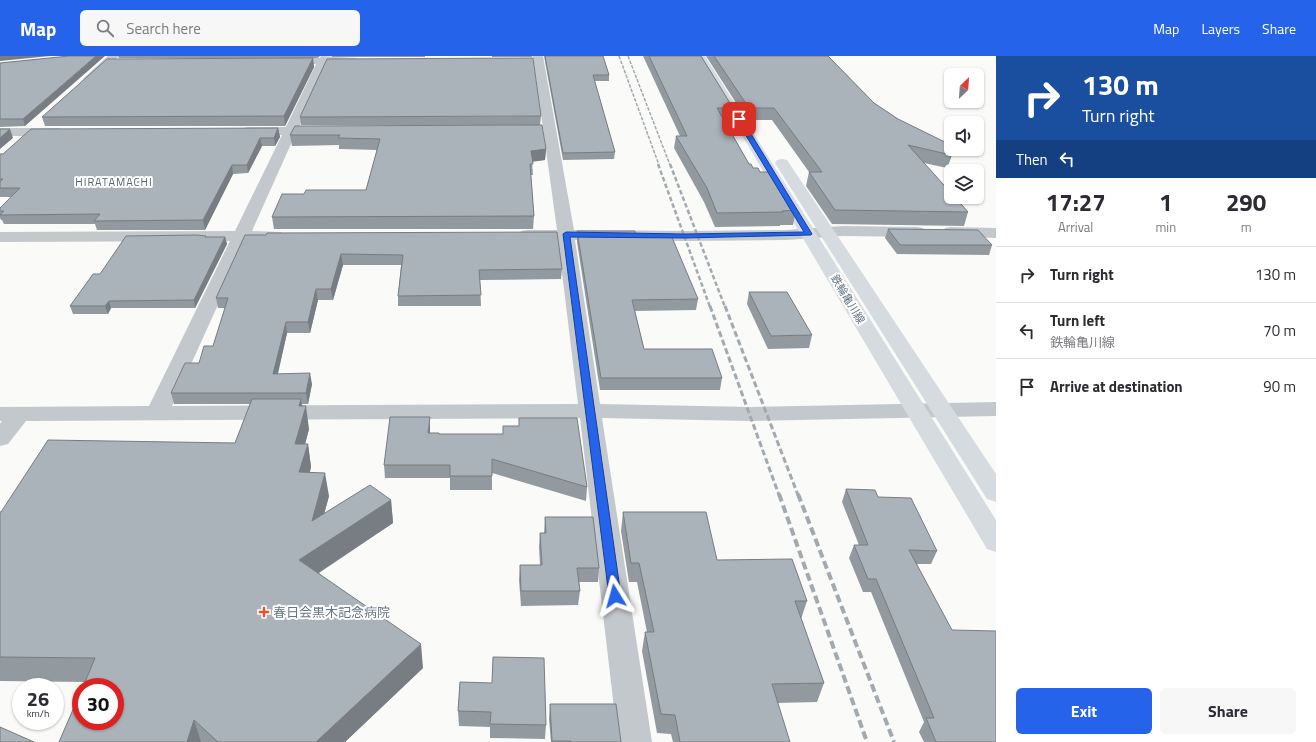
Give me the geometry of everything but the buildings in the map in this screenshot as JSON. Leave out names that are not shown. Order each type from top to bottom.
[{"type":"main road","name":"鉄輪亀川線","points":[[700,56],[996,542]]},
{"type":"main road","name":"鉄輪亀川線","points":[[713,56],[996,493]]},
{"type":"street","points":[[270,62],[325,59],[364,61]]},
{"type":"street","points":[[157,414],[325,59]]},
{"type":"street","points":[[536,59],[541,130],[566,234],[635,742]]},
{"type":"street","points":[[79,88],[115,61]]},
{"type":"street","points":[[17,143],[46,118]]},
{"type":"street","points":[[235,132],[337,131]]},
{"type":"street","points":[[0,132],[69,132]]},
{"type":"street","points":[[510,235],[566,234],[692,236],[808,234],[843,231],[996,233]]},
{"type":"street","points":[[0,237],[288,236]]},
{"type":"street","points":[[0,439],[10,414],[589,411],[756,414],[916,410],[996,410]]},
{"type":"railway","points":[[619,56],[659,165]]},
{"type":"railway","points":[[628,56],[670,165]]},
{"type":"railway","points":[[658,164],[710,307]]},
{"type":"railway","points":[[670,164],[725,307]]},
{"type":"railway","points":[[710,306],[779,495]]},
{"type":"railway","points":[[725,306],[798,495]]},
{"type":"railway","points":[[779,494],[867,742]]},
{"type":"railway","points":[[798,494],[894,742]]},
{"type":"place","name":"春日会黒木記念病院","points":[[264,612]]},
{"type":"district","name":"HIRATAMACHI","points":[[114,182]]},
{"type":"route","points":[[615,596],[566,234],[685,236],[808,234],[739,119]]}]
